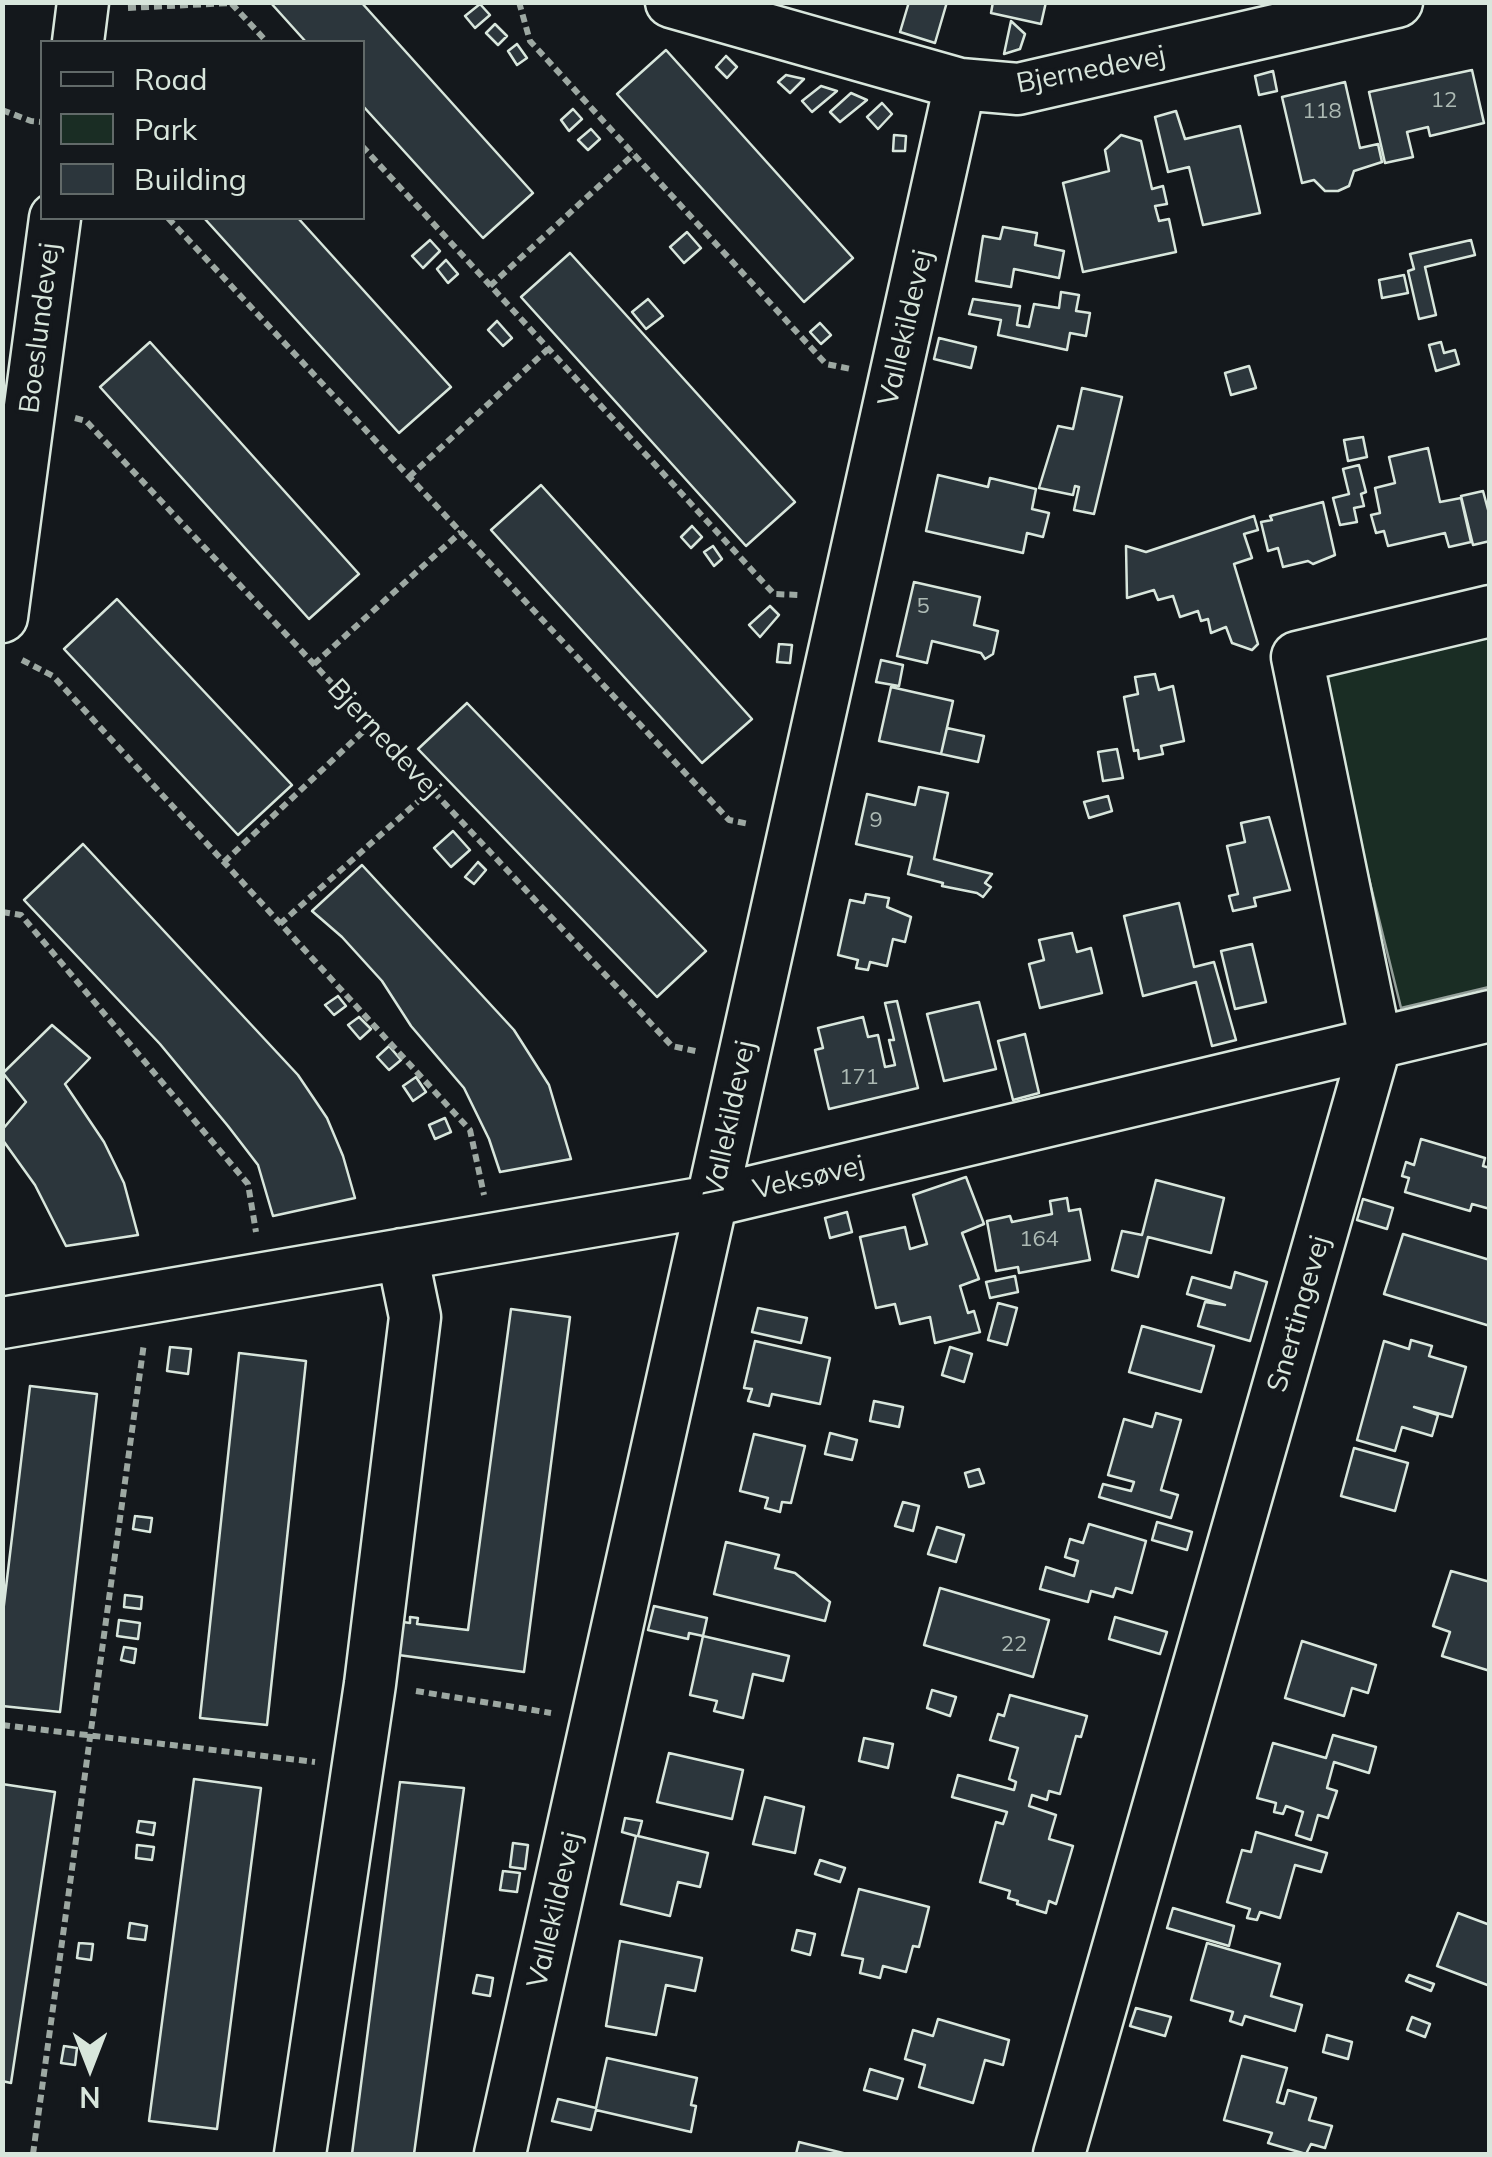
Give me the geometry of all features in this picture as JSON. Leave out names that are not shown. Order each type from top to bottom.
[{"type":"street","name":"Bjernedevej","points":[[682,4],[960,84],[1018,89],[1397,2]]},
{"type":"street","name":"Vallekildevej","points":[[500,2154],[960,84]]},
{"type":"street","name":"Boeslundevej","points":[[11,638],[30,406],[55,220]]},
{"type":"street","name":"Snertingevej","points":[[1058,2154],[1376,1044],[1297,657],[1490,611]]},
{"type":"street","name":"Veksøvej","points":[[2,1323],[712,1202],[1490,1016]]},
{"type":"street","points":[[300,2154],[370,1684],[415,1318],[402,1254]]},
{"type":"path","points":[[519,2],[530,41],[826,364],[895,377]]},
{"type":"path","points":[[81,18],[231,3],[265,40]]},
{"type":"path","points":[[2,110],[40,122]]},
{"type":"path","points":[[365,149],[774,594],[847,596]]},
{"type":"path","points":[[490,286],[634,154]]},
{"type":"path","points":[[170,220],[729,820],[794,834]]},
{"type":"path","points":[[409,477],[548,349]]},
{"type":"path","name":"Bjernedevej","points":[[30,406],[86,420],[672,1046],[744,1060]]},
{"type":"path","points":[[314,664],[461,532]]},
{"type":"path","points":[[11,638],[53,676],[470,1130],[493,1238]]},
{"type":"path","points":[[224,862],[370,724]]},
{"type":"path","points":[[280,924],[431,790]]},
{"type":"path","points":[[2,912],[21,916],[248,1184],[264,1278]]},
{"type":"path","points":[[33,2154],[150,1297]]},
{"type":"path","points":[[370,1684],[597,1721]]},
{"type":"path","points":[[2,1724],[356,1766]]},
{"type":"green space","points":[[1489,629],[1489,987],[1401,1008],[1317,669]]},
{"type":"building","points":[[270,2],[361,2],[533,193],[483,238],[365,108],[365,40],[304,40]]},
{"type":"building","points":[[909,2],[947,2],[935,43],[900,32]]},
{"type":"building","points":[[993,2],[1046,2],[1041,24],[991,13]]},
{"type":"building","points":[[480,4],[490,15],[475,28],[465,16]]},
{"type":"building","points":[[1011,21],[1025,34],[1020,49],[1004,54]]},
{"type":"building","points":[[495,24],[507,36],[498,45],[486,33]]},
{"type":"building","points":[[517,44],[527,58],[517,65],[508,51]]},
{"type":"building","points":[[666,50],[853,258],[804,302],[617,94]]},
{"type":"building","points":[[726,56],[737,67],[727,78],[716,67]]},
{"type":"building","points":[[1472,70],[1484,123],[1430,136],[1428,127],[1407,132],[1413,157],[1385,163],[1369,92]]},
{"type":"building","points":[[1273,71],[1277,91],[1259,95],[1255,76]]},
{"type":"building","points":[[786,75],[804,79],[790,93],[778,82]]},
{"type":"building","points":[[1345,82],[1360,148],[1378,144],[1382,162],[1354,171],[1349,186],[1325,191],[1314,180],[1302,183],[1282,97]]},
{"type":"building","points":[[821,86],[837,91],[812,112],[802,101]]},
{"type":"building","points":[[851,93],[867,100],[840,122],[830,112]]},
{"type":"building","points":[[882,103],[892,114],[878,129],[867,117]]},
{"type":"building","points":[[573,109],[582,119],[569,131],[561,120]]},
{"type":"building","points":[[1176,111],[1185,139],[1240,126],[1260,213],[1203,225],[1189,167],[1168,172],[1155,117]]},
{"type":"building","points":[[591,129],[600,139],[588,150],[578,140]]},
{"type":"building","points":[[894,135],[906,136],[905,151],[893,151]]},
{"type":"building","points":[[1121,135],[1141,141],[1152,189],[1163,186],[1167,204],[1155,206],[1159,221],[1169,219],[1176,252],[1083,272],[1063,183],[1109,171],[1105,150]]},
{"type":"building","points":[[206,220],[300,220],[451,387],[399,433]]},
{"type":"building","points":[[1003,227],[1037,233],[1035,245],[1064,251],[1059,278],[1014,269],[1011,287],[976,281],[983,236],[1000,239]]},
{"type":"building","points":[[687,232],[701,248],[684,263],[670,247]]},
{"type":"building","points":[[430,240],[440,251],[423,268],[412,256]]},
{"type":"building","points":[[1471,240],[1475,255],[1425,267],[1436,315],[1419,319],[1408,271],[1414,269],[1410,254]]},
{"type":"building","points":[[570,253],[795,502],[746,546],[521,297]]},
{"type":"building","points":[[446,260],[458,274],[448,283],[437,269]]},
{"type":"building","points":[[1404,275],[1408,293],[1382,298],[1379,280]]},
{"type":"building","points":[[1061,292],[1079,295],[1076,311],[1090,313],[1086,336],[1070,333],[1067,350],[998,335],[1001,320],[969,314],[973,299],[1020,306],[1017,325],[1029,327],[1034,304],[1059,308]]},
{"type":"building","points":[[648,299],[663,316],[646,329],[632,312]]},
{"type":"building","points":[[497,321],[512,338],[503,346],[488,330]]},
{"type":"building","points":[[820,323],[831,335],[821,344],[810,332]]},
{"type":"building","points":[[939,338],[976,347],[971,368],[934,359]]},
{"type":"building","points":[[150,342],[359,574],[309,619],[100,387]]},
{"type":"building","points":[[1441,342],[1444,353],[1455,350],[1459,364],[1436,371],[1429,345]]},
{"type":"building","points":[[1249,366],[1256,388],[1231,395],[1225,373]]},
{"type":"building","points":[[1082,388],[1122,397],[1094,514],[1074,510],[1079,487],[1075,486],[1073,495],[1039,488],[1058,426],[1073,429]]},
{"type":"building","points":[[1363,437],[1367,457],[1348,461],[1344,440]]},
{"type":"building","points":[[1428,448],[1440,502],[1461,498],[1471,542],[1449,547],[1445,533],[1388,546],[1384,531],[1376,533],[1371,515],[1380,513],[1375,488],[1395,483],[1389,457]]},
{"type":"building","points":[[1359,465],[1366,492],[1361,494],[1364,506],[1354,508],[1357,522],[1340,525],[1333,498],[1349,494],[1343,469]]},
{"type":"building","points":[[938,475],[988,487],[990,478],[1036,489],[1032,509],[1049,513],[1043,537],[1027,533],[1023,553],[926,531]]},
{"type":"building","points":[[541,485],[752,719],[702,763],[491,530]]},
{"type":"building","points":[[1483,491],[1490,517],[1490,541],[1473,545],[1461,496]]},
{"type":"building","points":[[1323,502],[1335,555],[1313,564],[1308,561],[1283,567],[1278,548],[1268,551],[1261,522]]},
{"type":"building","points":[[1254,516],[1258,530],[1244,534],[1252,558],[1234,564],[1258,644],[1252,650],[1232,643],[1226,627],[1211,633],[1208,619],[1201,621],[1198,611],[1180,617],[1173,596],[1158,600],[1154,590],[1127,598],[1126,546],[1146,552]]},
{"type":"building","points":[[692,526],[702,537],[691,548],[681,537]]},
{"type":"building","points":[[713,546],[722,559],[714,566],[704,552]]},
{"type":"building","points":[[914,582],[980,597],[974,625],[998,631],[993,654],[985,659],[981,653],[932,641],[927,663],[897,656]]},
{"type":"building","points":[[117,599],[292,785],[238,835],[64,649]]},
{"type":"building","points":[[770,606],[779,615],[760,637],[749,625]]},
{"type":"building","points":[[779,644],[792,645],[790,663],[777,662]]},
{"type":"building","points":[[881,660],[903,665],[899,686],[876,682]]},
{"type":"building","points":[[1155,674],[1159,690],[1173,686],[1184,741],[1161,746],[1163,754],[1139,759],[1124,697],[1138,694],[1135,677]]},
{"type":"building","points":[[891,687],[953,701],[941,754],[879,741]]},
{"type":"building","points":[[467,703],[706,951],[657,997],[418,749]]},
{"type":"building","points":[[947,728],[984,736],[978,762],[941,754]]},
{"type":"building","points":[[1117,749],[1123,778],[1103,781],[1098,752]]},
{"type":"building","points":[[919,787],[948,793],[934,859],[992,874],[985,883],[991,887],[983,897],[908,874],[912,857],[856,844],[867,794],[915,805]]},
{"type":"building","points":[[1108,796],[1112,811],[1089,818],[1084,802]]},
{"type":"building","points":[[1269,817],[1290,890],[1254,898],[1256,906],[1233,911],[1229,896],[1238,894],[1227,846],[1245,842],[1241,823]]},
{"type":"building","points":[[453,831],[470,850],[451,867],[434,848]]},
{"type":"building","points":[[83,844],[298,1075],[327,1118],[355,1198],[273,1216],[258,1165],[228,1126],[160,1044],[24,900]]},
{"type":"building","points":[[478,862],[486,870],[474,884],[465,877]]},
{"type":"building","points":[[362,865],[514,1030],[549,1085],[571,1159],[500,1172],[464,1088],[411,1026],[382,981],[312,911]]},
{"type":"building","points":[[866,894],[889,898],[887,907],[911,917],[905,942],[893,939],[887,966],[870,962],[868,970],[856,968],[858,960],[838,955],[850,900],[864,903]]},
{"type":"building","points":[[1179,903],[1194,967],[1214,962],[1236,1040],[1212,1046],[1196,982],[1143,996],[1124,916]]},
{"type":"building","points":[[1072,933],[1077,952],[1091,948],[1102,993],[1040,1008],[1029,964],[1044,960],[1039,940]]},
{"type":"building","points":[[1252,944],[1266,1002],[1235,1009],[1221,951]]},
{"type":"building","points":[[338,996],[346,1006],[334,1015],[325,1005]]},
{"type":"building","points":[[897,1001],[918,1088],[829,1109],[815,1050],[823,1048],[818,1028],[863,1017],[868,1037],[878,1035],[885,1067],[895,1065],[885,1003]]},
{"type":"building","points":[[979,1002],[996,1069],[944,1081],[927,1014]]},
{"type":"building","points":[[359,1017],[371,1029],[360,1039],[348,1025]]},
{"type":"building","points":[[52,1025],[90,1058],[65,1084],[104,1142],[124,1183],[138,1235],[66,1246],[35,1185],[2,1139],[2,1130],[26,1102],[3,1073]]},
{"type":"building","points":[[1025,1034],[1039,1093],[1013,1100],[998,1041]]},
{"type":"building","points":[[389,1046],[401,1060],[389,1070],[377,1057]]},
{"type":"building","points":[[416,1077],[426,1092],[413,1101],[403,1086]]},
{"type":"building","points":[[445,1118],[451,1132],[435,1139],[429,1125]]},
{"type":"building","points":[[1421,1139],[1485,1158],[1483,1166],[1490,1168],[1490,1209],[1472,1204],[1470,1211],[1405,1192],[1409,1178],[1402,1176],[1406,1162],[1414,1165]]},
{"type":"building","points":[[966,1177],[984,1224],[962,1233],[979,1279],[960,1286],[968,1313],[974,1311],[980,1332],[935,1343],[930,1317],[900,1324],[895,1304],[876,1308],[860,1237],[905,1227],[910,1249],[927,1244],[913,1195]]},
{"type":"building","points":[[1156,1180],[1224,1198],[1211,1253],[1148,1237],[1138,1277],[1112,1270],[1122,1231],[1142,1235]]},
{"type":"building","points":[[1067,1198],[1069,1211],[1080,1209],[1090,1260],[1019,1273],[1018,1267],[996,1271],[987,1221],[1010,1216],[1012,1222],[1052,1214],[1050,1201]]},
{"type":"building","points":[[1363,1199],[1393,1208],[1387,1229],[1357,1220]]},
{"type":"building","points":[[847,1212],[852,1232],[830,1238],[825,1218]]},
{"type":"building","points":[[1403,1234],[1490,1260],[1490,1326],[1384,1294]]},
{"type":"building","points":[[1235,1272],[1267,1282],[1250,1341],[1198,1326],[1205,1302],[1225,1305],[1187,1294],[1192,1277],[1231,1288]]},
{"type":"building","points":[[1015,1276],[1018,1292],[990,1298],[986,1282]]},
{"type":"building","points":[[998,1303],[1017,1308],[1007,1345],[988,1340]]},
{"type":"building","points":[[758,1308],[807,1318],[801,1343],[752,1332]]},
{"type":"building","points":[[511,1309],[570,1317],[524,1672],[391,1654],[396,1621],[410,1623],[410,1617],[418,1618],[417,1624],[468,1630]]},
{"type":"building","points":[[1142,1326],[1214,1346],[1201,1392],[1129,1372]]},
{"type":"building","points":[[1411,1340],[1432,1346],[1429,1356],[1466,1367],[1452,1417],[1414,1407],[1438,1415],[1432,1436],[1402,1427],[1395,1451],[1357,1440],[1384,1341],[1409,1349]]},
{"type":"building","points":[[755,1341],[830,1358],[820,1404],[772,1394],[769,1406],[748,1401],[752,1389],[744,1388]]},
{"type":"building","points":[[170,1347],[191,1349],[188,1374],[167,1371]]},
{"type":"building","points":[[950,1347],[972,1354],[964,1382],[942,1375]]},
{"type":"building","points":[[239,1353],[306,1361],[267,1725],[200,1718]]},
{"type":"building","points":[[30,1386],[97,1394],[60,1712],[2,1706],[2,1621]]},
{"type":"building","points":[[874,1401],[903,1407],[899,1427],[870,1421]]},
{"type":"building","points":[[1156,1413],[1181,1420],[1161,1490],[1178,1495],[1171,1518],[1099,1497],[1103,1484],[1131,1491],[1134,1482],[1108,1475],[1124,1419],[1152,1427]]},
{"type":"building","points":[[830,1433],[857,1440],[852,1460],[825,1454]]},
{"type":"building","points":[[754,1434],[805,1446],[791,1503],[782,1502],[780,1512],[765,1508],[768,1498],[740,1491]]},
{"type":"building","points":[[1354,1448],[1408,1463],[1395,1511],[1341,1496]]},
{"type":"building","points":[[979,1469],[984,1483],[969,1487],[965,1473]]},
{"type":"building","points":[[903,1502],[919,1506],[913,1531],[895,1526]]},
{"type":"building","points":[[135,1516],[152,1518],[150,1532],[133,1529]]},
{"type":"building","points":[[1157,1522],[1192,1532],[1187,1550],[1152,1540]]},
{"type":"building","points":[[1089,1524],[1146,1541],[1132,1593],[1116,1588],[1113,1597],[1091,1591],[1088,1602],[1040,1589],[1046,1567],[1074,1576],[1078,1561],[1065,1557],[1070,1539],[1083,1543]]},
{"type":"building","points":[[937,1527],[964,1535],[956,1562],[928,1554]]},
{"type":"building","points":[[726,1542],[779,1555],[775,1568],[795,1573],[830,1602],[825,1621],[714,1594]]},
{"type":"building","points":[[1451,1571],[1490,1582],[1490,1671],[1442,1656],[1450,1632],[1433,1626]]},
{"type":"building","points":[[940,1588],[1049,1620],[1033,1677],[924,1645]]},
{"type":"building","points":[[125,1595],[142,1597],[141,1609],[124,1607]]},
{"type":"building","points":[[654,1606],[707,1618],[703,1636],[689,1633],[688,1639],[648,1630]]},
{"type":"building","points":[[1115,1617],[1167,1632],[1160,1654],[1109,1639]]},
{"type":"building","points":[[119,1620],[140,1623],[138,1639],[117,1636]]},
{"type":"building","points":[[703,1636],[789,1656],[783,1681],[753,1674],[743,1718],[714,1711],[717,1701],[690,1695]]},
{"type":"building","points":[[1302,1641],[1376,1665],[1368,1693],[1352,1688],[1344,1716],[1285,1698]]},
{"type":"building","points":[[124,1647],[136,1649],[134,1663],[121,1660]]},
{"type":"building","points":[[932,1690],[956,1697],[950,1716],[927,1708]]},
{"type":"building","points":[[1010,1695],[1087,1716],[1081,1737],[1076,1736],[1060,1794],[1049,1791],[1047,1800],[1032,1795],[1029,1806],[1056,1815],[1049,1839],[1073,1846],[1056,1904],[1049,1901],[1046,1913],[1017,1904],[1018,1901],[1008,1898],[1010,1891],[980,1882],[996,1822],[1003,1824],[1007,1812],[952,1797],[958,1775],[1014,1790],[1016,1782],[1009,1779],[1018,1748],[990,1740],[998,1714],[1004,1716]]},
{"type":"building","points":[[1333,1735],[1376,1747],[1369,1773],[1334,1762],[1327,1788],[1337,1791],[1328,1818],[1318,1815],[1311,1840],[1296,1835],[1303,1812],[1286,1806],[1283,1814],[1274,1812],[1276,1803],[1257,1798],[1273,1743],[1326,1758]]},
{"type":"building","points":[[864,1738],[893,1744],[888,1768],[859,1761]]},
{"type":"building","points":[[669,1753],[743,1770],[732,1819],[657,1802]]},
{"type":"building","points":[[194,1779],[261,1788],[217,2129],[149,2121]]},
{"type":"building","points":[[400,1782],[464,1788],[414,2154],[352,2154]]},
{"type":"building","points":[[2,1784],[55,1792],[11,2083],[2,2081]]},
{"type":"building","points":[[765,1797],[804,1807],[795,1853],[753,1844]]},
{"type":"building","points":[[625,1818],[642,1821],[638,1836],[708,1853],[700,1887],[678,1882],[670,1916],[621,1904],[636,1836],[622,1832]]},
{"type":"building","points":[[139,1821],[155,1823],[153,1835],[137,1832]]},
{"type":"building","points":[[1256,1832],[1327,1853],[1321,1872],[1295,1865],[1280,1918],[1260,1912],[1257,1920],[1247,1918],[1250,1909],[1227,1902],[1242,1850],[1251,1852]]},
{"type":"building","points":[[513,1843],[528,1845],[525,1869],[510,1867]]},
{"type":"building","points":[[137,1845],[154,1847],[152,1860],[136,1858]]},
{"type":"building","points":[[820,1860],[845,1868],[840,1882],[815,1874]]},
{"type":"building","points":[[503,1871],[520,1873],[517,1892],[500,1890]]},
{"type":"building","points":[[859,1889],[929,1907],[919,1947],[913,1946],[906,1972],[883,1966],[880,1978],[860,1973],[863,1959],[842,1955]]},
{"type":"building","points":[[1173,1908],[1234,1926],[1229,1946],[1167,1928]]},
{"type":"building","points":[[1458,1913],[1490,1925],[1490,1986],[1437,1966]]},
{"type":"building","points":[[130,1923],[147,1926],[145,1940],[128,1938]]},
{"type":"building","points":[[797,1930],[815,1934],[810,1955],[792,1950]]},
{"type":"building","points":[[620,1941],[702,1958],[695,1991],[666,1985],[656,2035],[606,2026]]},
{"type":"building","points":[[79,1943],[93,1944],[91,1960],[77,1958]]},
{"type":"building","points":[[1207,1943],[1280,1964],[1271,1996],[1302,2005],[1295,2031],[1245,2016],[1242,2025],[1230,2021],[1233,2012],[1191,2000]]},
{"type":"building","points":[[477,1975],[493,1978],[490,1996],[473,1993]]},
{"type":"building","points":[[1409,1975],[1434,1984],[1431,1991],[1406,1981]]},
{"type":"building","points":[[1136,2008],[1171,2017],[1165,2036],[1130,2026]]},
{"type":"building","points":[[1412,2017],[1430,2024],[1425,2037],[1407,2030]]},
{"type":"building","points":[[938,2019],[1009,2040],[1003,2065],[985,2060],[973,2103],[919,2087],[925,2065],[905,2059],[913,2030],[933,2036]]},
{"type":"building","points":[[1327,2035],[1352,2042],[1348,2059],[1323,2052]]},
{"type":"building","points":[[64,2046],[77,2048],[75,2065],[61,2063]]},
{"type":"building","points":[[1242,2056],[1287,2068],[1277,2102],[1284,2104],[1288,2090],[1316,2098],[1309,2120],[1332,2126],[1325,2148],[1311,2144],[1306,2154],[1268,2143],[1272,2133],[1224,2120]]},
{"type":"building","points":[[607,2058],[697,2078],[691,2132],[596,2110],[591,2130],[552,2121],[558,2099],[596,2108]]},
{"type":"building","points":[[870,2069],[903,2079],[897,2099],[864,2090]]},
{"type":"building","points":[[799,2142],[847,2154],[796,2154]]}]
